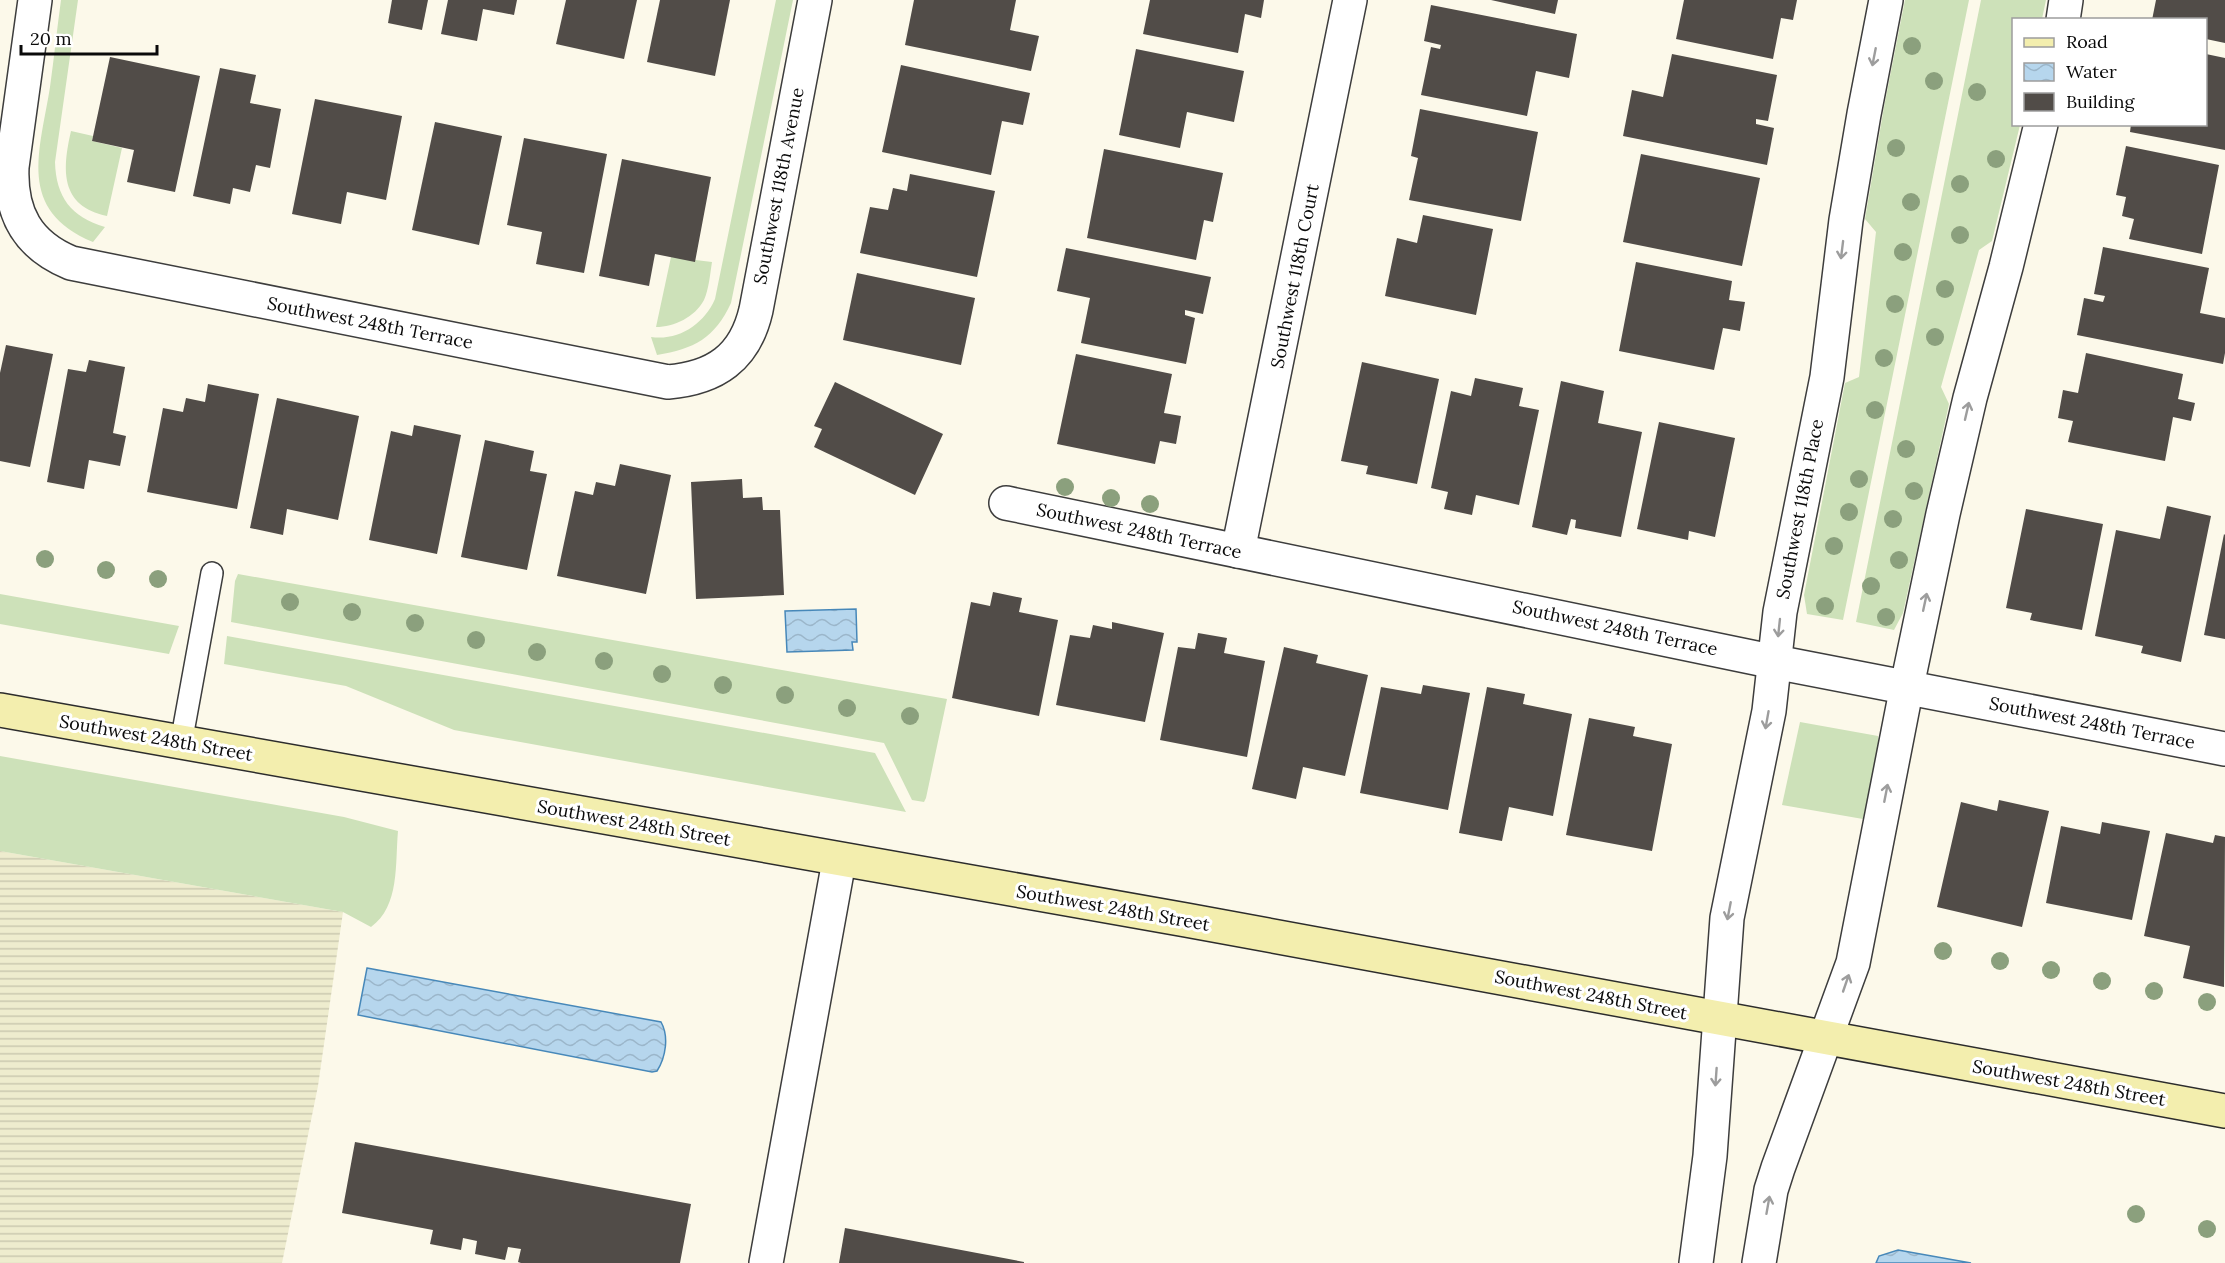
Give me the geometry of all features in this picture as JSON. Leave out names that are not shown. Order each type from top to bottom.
[{"type":"street","name":"Southwest 248th Terrace","points":[[34,0],[12,167],[12,198],[31,236],[49,252],[71,263],[654,381],[668,382],[700,377],[725,363]]},
{"type":"street","name":"Southwest 118th Avenue","points":[[725,363],[741,348],[754,319],[814,0]]},
{"type":"street","name":"Southwest 118th Court","points":[[1238,551],[1350,0]]},
{"type":"street","name":"Southwest 118th Place","points":[[1696,1263],[1708,1175],[1727,918],[1766,728],[1780,612],[1827,377],[1846,220],[1863,114],[1886,0]]},
{"type":"street","points":[[2063,18],[2066,0]]},
{"type":"street","points":[[1759,1263],[1771,1190],[1853,963],[1907,686],[1970,398],[2006,267],[2041,126]]},
{"type":"street","name":"Southwest 248th Terrace","points":[[1006,504],[1775,662],[2225,749]]},
{"type":"street","name":"Southwest 248th Street","points":[[0,710],[573,811],[839,861],[1186,920],[2225,1111]]},
{"type":"street","points":[[766,1263],[839,861]]},
{"type":"lane","points":[[181,743],[212,573]]},
{"type":"shaded area","points":[[0,851],[343,912],[318,1086],[282,1263],[0,1263]]},
{"type":"green space","points":[[61,0],[78,0],[55,162],[56,174],[58,186],[68,204],[83,218],[105,227],[93,242],[69,229],[52,213],[43,196],[39,176],[39,156]]},
{"type":"green space","points":[[776,0],[793,0],[731,303],[718,325],[702,340],[682,349],[657,355],[651,337],[671,336],[689,329],[704,316],[715,299]]},
{"type":"green space","points":[[1905,0],[1969,0],[1843,620],[1807,614],[1804,595],[1845,383],[1859,377],[1876,232],[1865,219]]},
{"type":"green space","points":[[1981,0],[2046,0],[2042,18],[2012,18],[2012,126],[2020,126],[1992,241],[1979,250],[1941,387],[1949,404],[1903,613],[1894,630],[1856,622]]},
{"type":"green space","points":[[71,131],[93,136],[92,141],[122,148],[107,216],[80,204],[68,184],[66,159]]},
{"type":"green space","points":[[671,257],[712,262],[708,286],[704,300],[690,316],[677,323],[656,327]]},
{"type":"green space","points":[[238,574],[947,699],[926,798],[924,802],[912,800],[884,743],[231,622],[235,581]]},
{"type":"green space","points":[[0,594],[179,626],[169,654],[0,624]]},
{"type":"green space","points":[[227,636],[875,753],[906,812],[454,730],[346,686],[224,664]]},
{"type":"green space","points":[[1800,722],[1878,736],[1879,747],[1863,819],[1782,805]]},
{"type":"green space","points":[[0,756],[344,817],[398,831],[394,884],[387,908],[371,927],[343,912],[0,851]]},
{"type":"water","points":[[856,609],[857,642],[852,642],[853,650],[787,652],[785,611]]},
{"type":"water","points":[[367,968],[661,1022],[666,1040],[663,1059],[657,1071],[652,1072],[358,1015]]},
{"type":"water","points":[[1898,1250],[1971,1263],[1876,1263],[1879,1256]]},
{"type":"building","points":[[392,0],[428,0],[422,30],[388,23]]},
{"type":"building","points":[[448,0],[517,0],[514,15],[483,9],[477,41],[441,34]]},
{"type":"building","points":[[566,0],[637,0],[624,59],[556,44]]},
{"type":"building","points":[[660,0],[730,0],[715,76],[647,62]]},
{"type":"building","points":[[914,0],[1016,0],[1010,30],[1039,36],[1031,71],[905,45]]},
{"type":"building","points":[[1150,0],[1264,0],[1261,18],[1245,14],[1238,53],[1143,34]]},
{"type":"building","points":[[1491,0],[1558,0],[1555,14]]},
{"type":"building","points":[[1684,0],[1797,0],[1793,20],[1781,18],[1773,59],[1676,39]]},
{"type":"building","points":[[2156,0],[2225,0],[2225,43],[2207,39],[2207,18],[2152,18]]},
{"type":"building","points":[[1431,5],[1577,34],[1569,78],[1536,71],[1527,116],[1421,95],[1431,47],[1440,49],[1441,45],[1424,41]]},
{"type":"building","points":[[1136,49],[1244,71],[1234,122],[1187,112],[1180,148],[1119,135]]},
{"type":"building","points":[[1672,54],[1777,75],[1768,121],[1756,119],[1756,124],[1774,128],[1767,165],[1623,136],[1632,90],[1663,97]]},
{"type":"building","points":[[2207,54],[2225,58],[2225,150],[2130,132],[2131,126],[2207,126]]},
{"type":"building","points":[[110,57],[200,76],[175,192],[127,182],[134,150],[92,141]]},
{"type":"building","points":[[901,65],[1030,93],[1023,125],[1002,121],[991,175],[882,152]]},
{"type":"building","points":[[220,68],[256,75],[250,103],[281,109],[270,168],[256,165],[250,192],[233,188],[230,204],[193,196]]},
{"type":"building","points":[[315,99],[402,116],[386,200],[347,192],[341,224],[292,214]]},
{"type":"building","points":[[1420,109],[1538,132],[1521,221],[1409,200],[1418,158],[1411,156]]},
{"type":"building","points":[[435,122],[502,136],[479,245],[412,230]]},
{"type":"building","points":[[524,138],[607,154],[584,273],[536,264],[542,232],[507,225]]},
{"type":"building","points":[[2126,146],[2219,165],[2202,254],[2129,239],[2134,219],[2122,216],[2126,197],[2116,195]]},
{"type":"building","points":[[1104,149],[1223,173],[1213,222],[1204,220],[1196,260],[1087,238]]},
{"type":"building","points":[[1641,154],[1760,178],[1742,266],[1623,242]]},
{"type":"building","points":[[622,159],[711,177],[695,262],[655,254],[649,286],[599,276]]},
{"type":"building","points":[[910,174],[995,191],[977,277],[860,253],[870,207],[888,210],[893,188],[907,191]]},
{"type":"building","points":[[1423,215],[1493,229],[1476,315],[1385,296],[1397,238],[1417,243]]},
{"type":"building","points":[[2103,247],[2209,268],[2200,313],[2225,318],[2223,364],[2077,335],[2084,298],[2103,302],[2105,296],[2094,294]]},
{"type":"building","points":[[1066,248],[1211,277],[1203,314],[1185,310],[1185,315],[1195,318],[1186,364],[1081,343],[1090,298],[1057,291]]},
{"type":"building","points":[[1636,262],[1732,281],[1729,300],[1745,302],[1740,331],[1723,328],[1714,370],[1619,351]]},
{"type":"building","points":[[857,273],[975,298],[961,365],[843,340]]},
{"type":"building","points":[[6,345],[53,354],[30,467],[0,461],[0,373]]},
{"type":"building","points":[[2086,353],[2183,374],[2178,399],[2195,403],[2191,421],[2173,417],[2165,461],[2068,442],[2073,421],[2058,418],[2063,390],[2078,393]]},
{"type":"building","points":[[1076,354],[1172,374],[1164,413],[1181,416],[1176,444],[1160,441],[1155,464],[1057,444]]},
{"type":"building","points":[[89,360],[125,367],[113,433],[126,436],[120,466],[89,460],[84,489],[47,482],[68,369],[86,372]]},
{"type":"building","points":[[1362,362],[1439,379],[1417,484],[1366,474],[1368,466],[1341,461]]},
{"type":"building","points":[[1475,378],[1523,388],[1519,406],[1539,410],[1519,505],[1476,495],[1472,515],[1444,509],[1448,492],[1431,488],[1451,391],[1471,396]]},
{"type":"building","points":[[1561,381],[1604,391],[1598,423],[1642,432],[1621,537],[1575,528],[1576,520],[1571,519],[1567,535],[1532,527]]},
{"type":"building","points":[[835,382],[943,434],[915,495],[814,447],[822,429],[814,426]]},
{"type":"building","points":[[208,384],[259,394],[237,509],[147,492],[163,408],[183,412],[186,398],[205,402]]},
{"type":"building","points":[[277,398],[359,416],[338,520],[287,509],[283,535],[250,528]]},
{"type":"building","points":[[1659,422],[1735,438],[1715,537],[1689,531],[1688,540],[1637,529]]},
{"type":"building","points":[[414,425],[461,435],[437,554],[369,540],[391,431],[412,436]]},
{"type":"building","points":[[485,440],[534,451],[530,471],[547,474],[527,570],[461,557]]},
{"type":"building","points":[[620,464],[671,475],[646,594],[557,576],[575,491],[593,495],[596,482],[615,486]]},
{"type":"building","points":[[742,479],[743,498],[762,497],[763,510],[780,510],[784,595],[696,599],[691,482]]},
{"type":"building","points":[[2167,506],[2211,516],[2181,662],[2141,653],[2143,646],[2095,636],[2116,530],[2160,539]]},
{"type":"building","points":[[2026,509],[2103,524],[2082,630],[2030,620],[2032,613],[2006,608]]},
{"type":"building","points":[[2225,535],[2225,639],[2204,635]]},
{"type":"building","points":[[993,592],[1022,598],[1019,612],[1058,620],[1039,716],[952,698],[971,602],[990,606]]},
{"type":"building","points":[[1112,622],[1164,633],[1145,722],[1056,705],[1070,635],[1090,638],[1093,625],[1112,629]]},
{"type":"building","points":[[1198,633],[1227,638],[1224,653],[1265,661],[1247,757],[1160,740],[1178,647],[1195,649]]},
{"type":"building","points":[[1284,647],[1318,655],[1316,663],[1368,675],[1345,776],[1303,767],[1296,799],[1252,789]]},
{"type":"building","points":[[1423,685],[1470,693],[1448,810],[1360,793],[1381,687],[1421,694]]},
{"type":"building","points":[[1487,687],[1525,694],[1523,704],[1572,714],[1553,816],[1509,807],[1502,841],[1459,833]]},
{"type":"building","points":[[1589,718],[1635,727],[1633,736],[1672,744],[1652,851],[1566,835]]},
{"type":"building","points":[[1999,800],[2049,811],[2022,927],[1937,907],[1961,802],[1997,811]]},
{"type":"building","points":[[2102,822],[2150,831],[2132,920],[2046,903],[2061,826],[2100,834]]},
{"type":"building","points":[[2166,833],[2213,843],[2215,835],[2225,837],[2224,987],[2183,978],[2190,946],[2144,936]]},
{"type":"building","points":[[355,1142],[691,1204],[680,1263],[521,1263],[518,1262],[521,1249],[508,1247],[505,1260],[475,1254],[477,1241],[463,1238],[461,1250],[430,1244],[433,1230],[342,1213]]},
{"type":"building","points":[[845,1228],[1024,1262],[1024,1263],[839,1263]]}]
